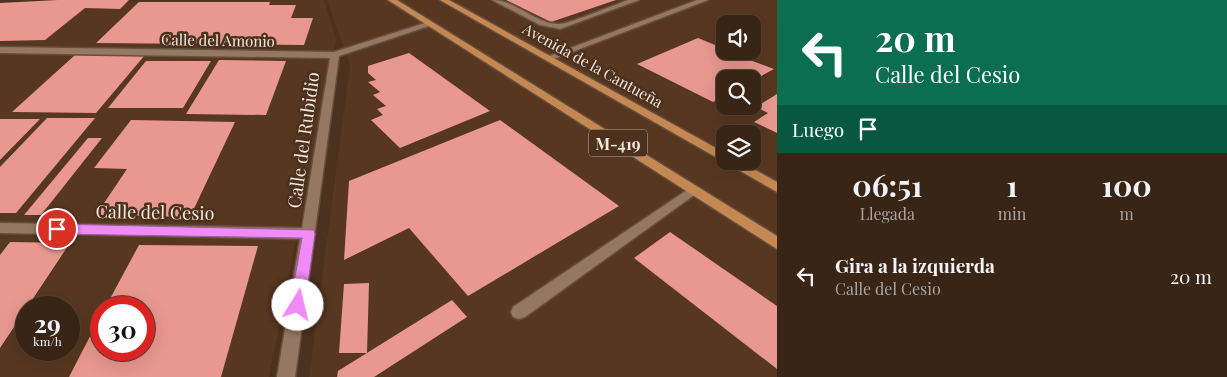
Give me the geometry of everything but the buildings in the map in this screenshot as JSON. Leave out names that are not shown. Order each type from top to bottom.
[{"type":"main road","name":"M-419","points":[[392,0],[777,243]]},
{"type":"main road","name":"Avenida de la Cantueña","points":[[444,0],[716,153]]},
{"type":"main road","points":[[746,170],[777,188]]},
{"type":"street","points":[[496,0],[543,23],[560,27],[635,0]]},
{"type":"street","points":[[548,58],[704,0]]},
{"type":"street","name":"Calle del Amonio","points":[[0,50],[335,55],[431,24]]},
{"type":"street","name":"Calle del Rubidio","points":[[286,377],[335,55]]},
{"type":"street","points":[[519,312],[692,190]]},
{"type":"street","name":"Calle del Cesio","points":[[0,228],[309,234]]},
{"type":"shaded area","points":[[324,0],[336,40],[269,377],[0,377],[0,2]]},
{"type":"shaded area","points":[[327,0],[777,0],[777,377],[309,377],[350,65]]},
{"type":"route","points":[[57,229],[309,234],[298,305]]}]
